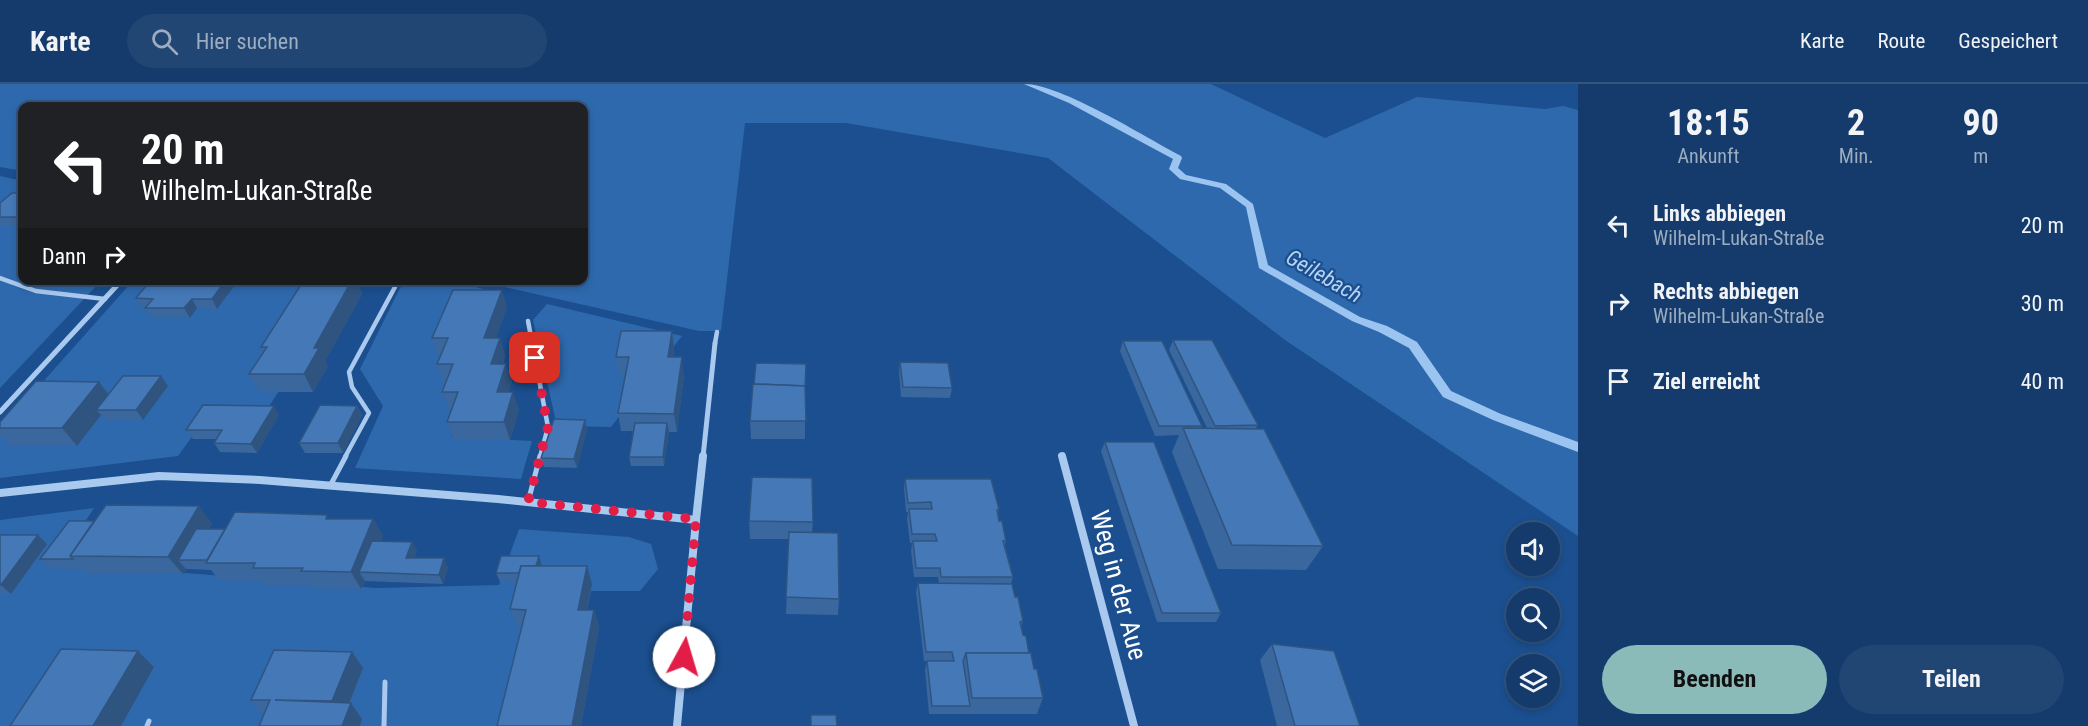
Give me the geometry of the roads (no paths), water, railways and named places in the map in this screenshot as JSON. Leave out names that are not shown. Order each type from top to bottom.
[{"type":"street","points":[[0,412],[118,285]]},
{"type":"street","points":[[677,726],[715,343]]},
{"type":"street","name":"Weg in der Aue","points":[[1062,455],[1134,726]]},
{"type":"street","points":[[0,493],[159,476],[330,486],[528,502],[696,519]]},
{"type":"lane","points":[[0,279],[36,291],[105,299]]},
{"type":"lane","points":[[330,486],[369,413],[352,387],[349,372],[395,287]]},
{"type":"lane","points":[[528,321],[548,427],[528,502]]},
{"type":"lane","points":[[715,343],[717,332]]},
{"type":"lane","points":[[384,726],[385,682]]},
{"type":"waterway","name":"Geilebach","points":[[1028,84],[1072,101],[1178,158],[1173,169],[1183,177],[1223,186],[1250,206],[1263,266],[1356,319],[1383,329],[1413,345],[1447,394],[1497,417],[1578,447]]}]
